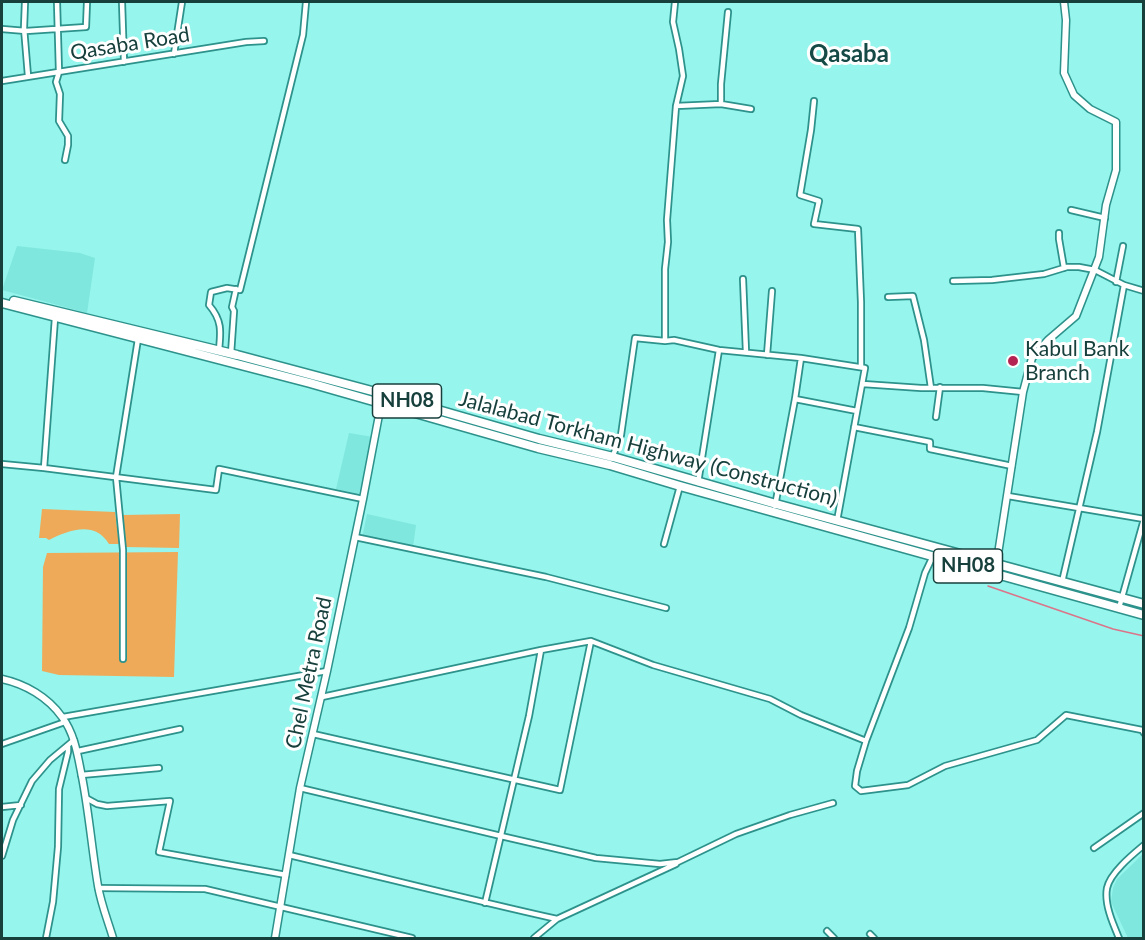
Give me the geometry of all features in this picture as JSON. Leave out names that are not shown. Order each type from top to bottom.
[{"type":"highway","name":"Jalalabad Torkham Highway (Construction)","points":[[2,298],[178,345],[218,355],[231,354],[372,391],[773,508],[810,514],[836,525],[996,564],[1143,604]]},
{"type":"highway","name":"NH08","points":[[2,303],[138,339],[178,345]]},
{"type":"highway","name":"NH08","points":[[218,355],[538,448],[611,461],[680,486],[695,486]]},
{"type":"highway","name":"NH08","points":[[773,508],[792,518],[836,525],[933,556],[1143,615]]},
{"type":"highway","name":"NH08","points":[[792,518],[810,514]]},
{"type":"street","points":[[25,2],[24,28],[28,76]]},
{"type":"street","points":[[57,2],[59,72],[56,82],[60,94],[59,122],[68,136],[65,160]]},
{"type":"street","points":[[2,29],[26,31],[86,27],[87,2]]},
{"type":"street","points":[[122,2],[124,62]]},
{"type":"street","points":[[174,54],[182,2]]},
{"type":"street","points":[[218,355],[221,334],[218,315],[208,305],[211,292],[227,288],[240,290],[303,35],[306,2]]},
{"type":"street","points":[[665,341],[667,220],[675,106],[683,76],[673,22],[675,2]]},
{"type":"street","points":[[994,573],[1023,392],[1032,358],[1048,340],[1076,316],[1099,257],[1106,205],[1116,170],[1116,122],[1090,110],[1074,95],[1064,73],[1066,20],[1064,2]]},
{"type":"street","points":[[721,104],[728,12]]},
{"type":"street","name":"Qasaba Road","points":[[2,81],[264,41]]},
{"type":"street","points":[[814,101],[800,195],[819,201],[814,224],[858,229],[861,368]]},
{"type":"street","points":[[675,106],[721,104],[751,109]]},
{"type":"street","points":[[1071,210],[1105,219]]},
{"type":"street","points":[[1059,233],[1064,268]]},
{"type":"street","points":[[1116,282],[1124,246]]},
{"type":"street","points":[[953,281],[992,280],[1044,274],[1067,267],[1078,267],[1095,270],[1116,282],[1143,291]]},
{"type":"street","points":[[743,279],[746,352]]},
{"type":"street","points":[[1060,592],[1097,432],[1124,285]]},
{"type":"street","points":[[231,354],[234,311],[232,307],[236,289]]},
{"type":"street","points":[[767,354],[772,291]]},
{"type":"street","points":[[888,297],[913,296],[924,340],[931,388]]},
{"type":"street","points":[[44,468],[55,318]]},
{"type":"street","points":[[611,461],[621,435],[635,338],[674,340],[719,350],[801,358],[865,368],[836,525]]},
{"type":"street","points":[[123,659],[123,550],[116,477],[138,339]]},
{"type":"street","points":[[695,486],[719,350]]},
{"type":"street","points":[[773,508],[801,358]]},
{"type":"street","points":[[862,384],[983,388],[1023,392]]},
{"type":"street","points":[[936,417],[940,387]]},
{"type":"street","points":[[370,399],[379,415],[393,406]]},
{"type":"street","points":[[795,399],[857,411]]},
{"type":"street","name":"Chel Metra Road","points":[[275,939],[300,788],[322,697],[379,415]]},
{"type":"street","points":[[854,427],[930,442],[930,449],[1012,466]]},
{"type":"street","points":[[2,464],[216,490],[219,470],[363,499]]},
{"type":"street","points":[[664,544],[680,486]]},
{"type":"street","points":[[1008,496],[1143,519],[1119,608]]},
{"type":"street","points":[[355,537],[546,577],[666,608]]},
{"type":"street","points":[[933,556],[925,573],[909,628],[866,741],[855,786],[861,791],[908,784],[945,766],[1038,740],[1066,715],[1142,730],[1143,733]]},
{"type":"street","points":[[322,697],[591,641],[653,665],[771,699],[801,715],[866,741]]},
{"type":"street","points":[[314,734],[560,790],[591,641]]},
{"type":"street","points":[[485,903],[529,716],[541,650]]},
{"type":"street","points":[[2,744],[64,720],[327,671]]},
{"type":"street","points":[[2,679],[31,690],[48,702],[64,720],[74,740],[86,798],[98,888],[113,939]]},
{"type":"street","points":[[78,751],[180,729]]},
{"type":"street","points":[[2,856],[14,820],[33,781],[50,759],[74,740]]},
{"type":"street","points":[[45,939],[53,902],[58,847],[59,789],[68,746]]},
{"type":"street","points":[[81,775],[159,768]]},
{"type":"street","points":[[300,788],[596,858],[660,864],[678,862]]},
{"type":"street","points":[[86,798],[107,806],[170,801],[159,852],[285,875]]},
{"type":"street","points":[[534,939],[557,919],[736,834],[833,802]]},
{"type":"street","points":[[2,807],[21,806]]},
{"type":"street","points":[[1094,848],[1143,813]]},
{"type":"street","points":[[1119,939],[1107,903],[1107,887],[1122,864],[1143,845]]},
{"type":"street","points":[[289,855],[557,919]]},
{"type":"street","points":[[98,888],[206,889],[412,939]]},
{"type":"street","points":[[827,931],[834,939]]},
{"type":"street","points":[[870,934],[874,939]]},
{"type":"shaded area","points":[[17,246],[80,253],[95,258],[87,313],[2,290]]},
{"type":"shaded area","points":[[349,433],[373,437],[359,494],[336,489]]},
{"type":"shaded area","points":[[42,509],[115,512],[119,544],[109,544],[96,532],[81,529],[49,540],[39,538]]},
{"type":"shaded area","points":[[180,514],[179,548],[125,547],[123,515]]},
{"type":"shaded area","points":[[367,514],[416,525],[413,547],[362,538]]},
{"type":"shaded area","points":[[178,552],[174,677],[59,675],[42,671],[43,567],[47,553]]},
{"type":"shaded area","points":[[1143,854],[1143,938],[1128,938],[1111,902],[1113,888],[1117,879]]},
{"type":"waterway","points":[[988,586],[1113,629],[1144,636]]},
{"type":"place","name":"Kabul Bank Branch","points":[[1013,361]]},
{"type":"district","name":"Qasaba","points":[[849,54]]}]
